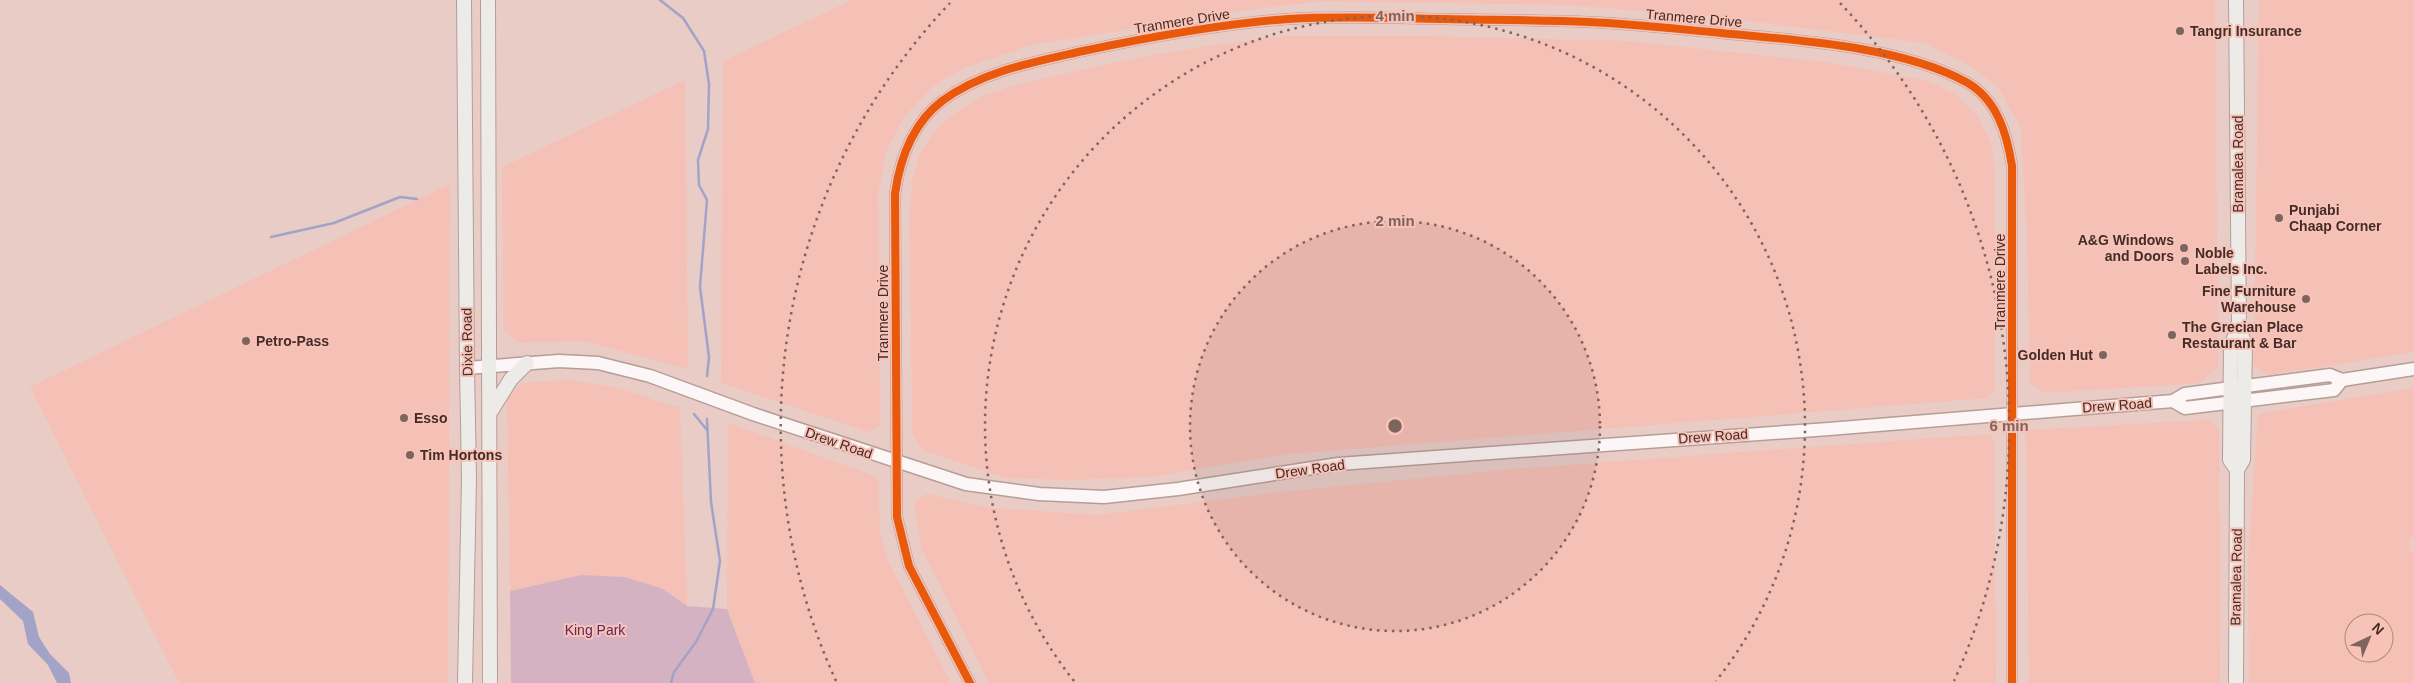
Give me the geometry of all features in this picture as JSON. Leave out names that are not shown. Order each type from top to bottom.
[{"type":"main road","name":"Dixie Road","points":[[464,0],[466,368],[470,478],[465,683]]},
{"type":"main road","name":"Dixie Road","points":[[488,0],[490,683]]},
{"type":"main road","name":"Bramalea Road","points":[[2236,0],[2239,328],[2231,345],[2238,387],[2243,460],[2238,470],[2236,683]]},
{"type":"main road","points":[[490,414],[511,379],[527,363]]},
{"type":"street","name":"Tranmere Drive","points":[[970,683],[909,566],[897,517],[895,194],[899,168],[920,121],[941,102],[967,86],[1019,66],[1105,46],[1187,32],[1286,19],[1353,17],[1574,22],[1660,28],[1863,50],[1908,59],[1969,83],[1987,101],[2002,122],[2012,166],[2012,683]]},
{"type":"street","name":"Drew Road","points":[[466,368],[490,368],[559,361],[598,363],[650,376],[896,463],[966,484],[1039,494],[1104,497],[1178,489],[1338,464],[2173,401],[2185,394],[2330,375],[2342,380],[2414,369]]},
{"type":"street","name":"Drew Road","points":[[2173,401],[2185,408],[2238,402],[2334,390],[2342,380]]},
{"type":"shaded area","points":[[852,0],[2215,0],[2218,366],[2200,383],[2044,393],[2030,383],[2027,237],[2021,128],[1999,88],[1971,66],[1924,43],[1701,15],[1567,5],[1325,1],[1252,9],[1032,45],[963,68],[932,87],[904,117],[885,154],[878,195],[880,425],[869,432],[721,383],[723,61]]},
{"type":"shaded area","points":[[2259,0],[2414,0],[2414,352],[2268,375],[2254,364]]},
{"type":"shaded area","points":[[1284,36],[1421,36],[1628,41],[1825,62],[1929,81],[1955,94],[1977,116],[1991,143],[1995,174],[1995,389],[1988,398],[1289,454],[1151,477],[1066,480],[1006,478],[922,450],[912,432],[910,212],[912,182],[919,156],[933,133],[953,114],[983,96],[1016,85],[1111,63],[1199,47]]},
{"type":"shaded area","points":[[685,80],[688,369],[584,341],[518,343],[504,329],[502,167]]},
{"type":"shaded area","points":[[450,184],[448,683],[179,683],[30,387]]},
{"type":"shaded area","points":[[569,380],[614,387],[680,408],[687,606],[663,589],[581,575],[510,591],[507,399],[520,383]]},
{"type":"shaded area","points":[[2414,388],[2414,537],[2409,538],[2410,552],[2414,552],[2414,683],[2249,683],[2248,561],[2258,414]]},
{"type":"shaded area","points":[[2210,420],[2219,429],[2220,683],[2029,683],[2026,434],[2029,430]]},
{"type":"shaded area","points":[[728,423],[878,477],[880,532],[887,559],[951,683],[755,683],[727,609]]},
{"type":"shaded area","points":[[1989,434],[1994,440],[1996,683],[989,683],[921,548],[914,501],[927,494],[992,508],[1097,515],[1271,493],[1513,469]]},
{"type":"green space","name":"King Park","points":[[581,575],[625,577],[663,589],[687,606],[727,609],[755,683],[511,683],[510,591]]},
{"type":"water","points":[[0,585],[33,612],[39,637],[50,654],[69,673],[71,683],[57,683],[48,665],[28,644],[23,621],[0,599]]},
{"type":"waterway","points":[[660,0],[683,18],[704,51],[709,84],[708,129],[698,160],[699,185],[707,200],[700,287],[709,357],[707,376]]},
{"type":"waterway","points":[[271,237],[334,223],[400,197],[417,199]]},
{"type":"waterway","points":[[694,414],[707,430]]},
{"type":"waterway","points":[[671,683],[674,672],[696,642],[713,609],[720,561],[711,502],[707,419]]},
{"type":"cycle path","points":[[970,683],[909,566],[897,517],[895,194],[904,155],[915,131],[942,101],[974,82],[1009,69],[1083,51],[1210,28],[1262,21],[1347,17],[1589,22],[1813,42],[1911,60],[1966,82],[1986,98],[1999,118],[2012,166],[2012,683]]},
{"type":"place","name":"Tangri Insurance","points":[[2180,31]]},
{"type":"place","name":"Punjabi Chaap Corner","points":[[2279,218]]},
{"type":"place","name":"A&G Windows and Doors","points":[[2184,248]]},
{"type":"place","name":"Noble Labels Inc.","points":[[2185,261]]},
{"type":"place","name":"Fine Furniture Warehouse","points":[[2306,299]]},
{"type":"place","name":"The Grecian Place Restaurant & Bar","points":[[2172,335]]},
{"type":"place","name":"Petro-Pass","points":[[246,341]]},
{"type":"place","name":"Golden Hut","points":[[2103,355]]},
{"type":"place","name":"Esso","points":[[404,418]]},
{"type":"place","name":"Tim Hortons","points":[[410,455]]}]
